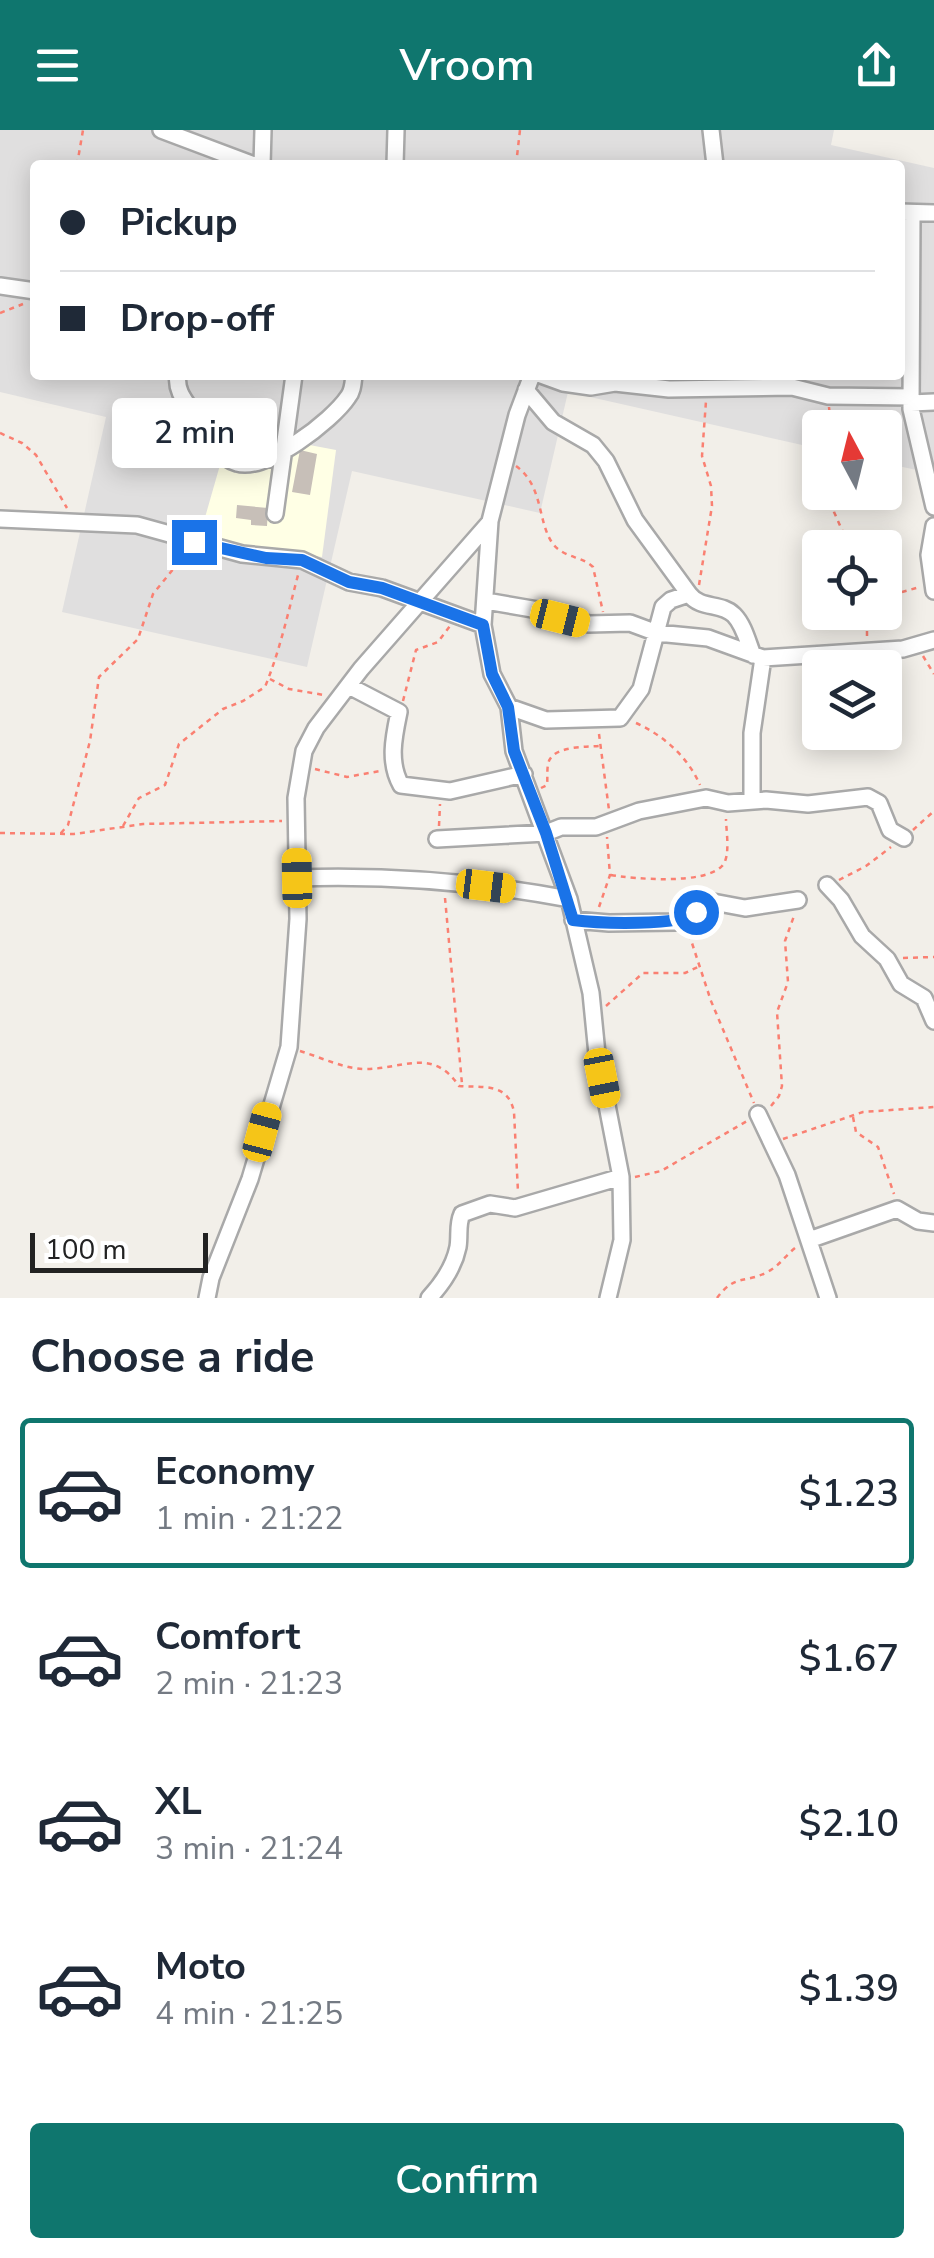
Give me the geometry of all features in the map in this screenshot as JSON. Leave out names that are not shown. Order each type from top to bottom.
[{"type":"street","points":[[160,130],[241,160]]},
{"type":"street","points":[[262,130],[262,160]]},
{"type":"street","points":[[394,160],[396,130]]},
{"type":"street","points":[[711,130],[714,160]]},
{"type":"street","points":[[934,213],[906,212],[911,400],[934,507]]},
{"type":"street","points":[[0,286],[30,297]]},
{"type":"street","points":[[177,380],[181,396],[220,451],[232,462],[263,463],[283,454],[340,406],[351,394],[353,380]]},
{"type":"street","points":[[275,514],[293,380]]},
{"type":"street","points":[[556,380],[575,386],[706,382],[792,387],[828,396],[934,402]]},
{"type":"street","points":[[529,382],[553,422],[578,434],[606,461],[635,520],[692,598]]},
{"type":"street","points":[[529,382],[490,520],[483,625],[492,674],[508,707],[510,736],[569,898],[587,974],[597,1054],[622,1179],[622,1240],[608,1298]]},
{"type":"street","points":[[0,518],[136,526],[266,558],[302,560],[349,582],[382,588],[483,625]]},
{"type":"street","points":[[208,1298],[211,1278],[250,1180],[289,1047],[298,918],[296,820],[300,768],[308,742],[418,601],[490,520]]},
{"type":"street","points":[[933,588],[929,544],[934,526]]},
{"type":"street","points":[[508,707],[546,720],[616,718],[641,689],[665,604],[692,598],[732,613],[758,656],[752,800]]},
{"type":"street","points":[[486,602],[538,610],[589,624],[630,623],[657,632],[708,638],[758,656],[802,654]]},
{"type":"street","points":[[876,650],[927,643]]},
{"type":"street","points":[[349,686],[399,712],[392,738],[394,772],[401,786],[450,792],[524,774]]},
{"type":"street","points":[[437,839],[546,833],[561,827],[590,828],[639,811],[706,798],[728,804],[752,800],[808,804],[873,798],[890,830],[904,838]]},
{"type":"street","points":[[297,878],[356,876],[445,882],[569,898]]},
{"type":"street","points":[[827,885],[841,900],[862,936],[887,959],[900,984],[924,998],[934,1021]]},
{"type":"street","points":[[573,920],[685,920],[713,902],[752,908],[798,900]]},
{"type":"street","points":[[758,1114],[810,1240],[828,1298]]},
{"type":"street","points":[[429,1298],[452,1266],[462,1214],[490,1204],[520,1207],[622,1179]]},
{"type":"street","points":[[810,1240],[898,1209],[918,1222],[934,1223]]},
{"type":"path","points":[[78,160],[83,130]]},
{"type":"path","points":[[517,160],[520,130]]},
{"type":"path","points":[[0,313],[30,297]]},
{"type":"path","points":[[692,598],[712,506],[702,456],[706,382]]},
{"type":"path","points":[[828,396],[829,410]]},
{"type":"path","points":[[0,433],[36,455],[60,501],[84,522]]},
{"type":"path","points":[[506,460],[526,476],[538,497],[554,544],[563,553],[594,567],[606,623]]},
{"type":"path","points":[[61,833],[68,824],[90,741],[98,677],[138,639],[154,594],[194,542]]},
{"type":"path","points":[[123,826],[138,798],[165,785],[178,744],[222,709],[263,689],[288,623],[302,560]]},
{"type":"path","points":[[902,593],[933,588]]},
{"type":"path","points":[[399,712],[416,650],[438,642],[448,631],[451,614]]},
{"type":"path","points":[[927,643],[924,661],[934,674]]},
{"type":"path","points":[[269,678],[290,688],[338,699]]},
{"type":"path","points":[[595,923],[610,875],[606,824],[609,794],[599,746],[600,727],[606,720],[616,718],[652,731],[690,764],[706,798]]},
{"type":"path","points":[[530,791],[547,785],[549,760],[553,756],[566,750],[599,746]]},
{"type":"path","points":[[300,768],[310,766],[347,776],[394,772]]},
{"type":"path","points":[[610,875],[666,880],[723,866],[728,804]]},
{"type":"path","points":[[827,885],[855,873],[904,838],[934,810]]},
{"type":"path","points":[[0,834],[87,833],[123,826],[296,820]]},
{"type":"path","points":[[445,882],[462,1086]]},
{"type":"path","points":[[622,1179],[661,1171],[774,1104],[782,1086],[777,1016],[788,982],[785,942],[798,900]]},
{"type":"path","points":[[685,920],[699,967],[758,1114]]},
{"type":"path","points":[[887,959],[934,957]]},
{"type":"path","points":[[593,1017],[643,973],[686,973],[699,967]]},
{"type":"path","points":[[289,1047],[357,1068],[436,1064],[452,1074],[456,1084],[489,1086],[511,1099],[520,1207]]},
{"type":"path","points":[[772,1143],[853,1116],[934,1107]]},
{"type":"path","points":[[853,1116],[856,1132],[882,1153],[898,1209]]},
{"type":"path","points":[[716,1298],[734,1280],[764,1274],[810,1240]]},
{"type":"shaded area","points":[[0,130],[834,130],[831,145],[898,160],[30,160],[30,380],[905,380],[905,162],[934,168],[934,474],[902,467],[902,410],[802,410],[802,445],[568,392],[540,513],[352,471],[307,667],[62,612],[106,417],[0,392]]},
{"type":"shaded area","points":[[230,430],[336,450],[322,557],[198,542]]},
{"type":"building","points":[[300,450],[317,454],[310,495],[292,492]]},
{"type":"building","points":[[237,505],[268,508],[267,526],[251,525],[251,520],[236,518]]},
{"type":"route","points":[[194,542],[242,554],[317,564],[349,582],[382,588],[483,625],[492,674],[508,707],[514,751],[569,898],[573,920],[676,922],[696,912]]}]
